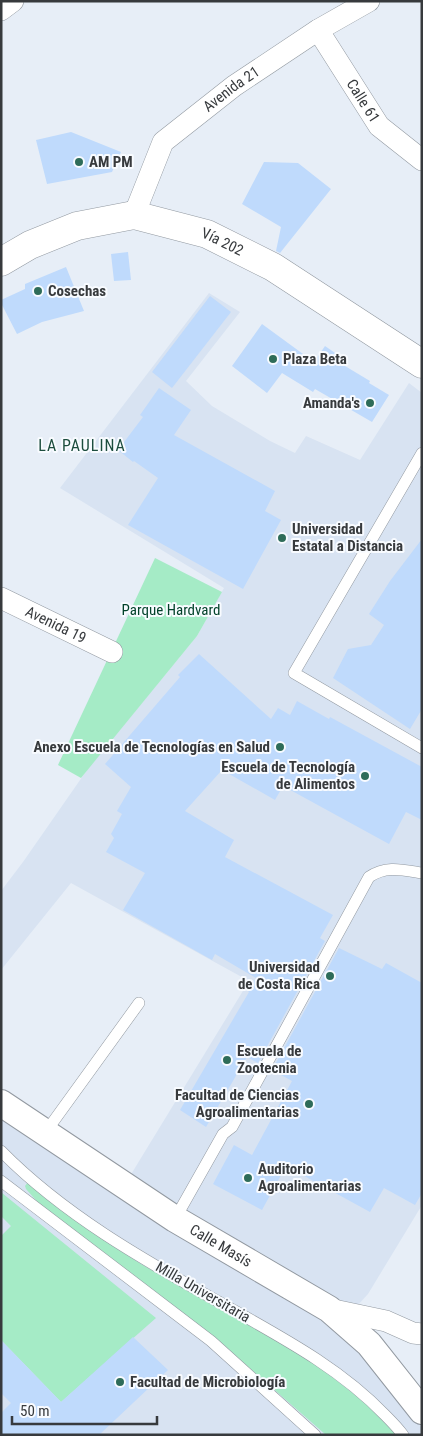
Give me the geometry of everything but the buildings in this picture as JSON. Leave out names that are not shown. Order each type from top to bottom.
[{"type":"main road","name":"Vía 202","points":[[1,262],[30,245],[77,226],[134,215],[207,234],[273,266],[422,364]]},
{"type":"street","points":[[1,10],[13,1]]},
{"type":"street","name":"Avenida 21","points":[[134,215],[163,142],[234,86],[318,30],[369,1]]},
{"type":"street","name":"Calle 61","points":[[318,30],[379,126],[422,160]]},
{"type":"street","name":"Avenida 19","points":[[1,598],[112,652]]},
{"type":"street","name":"Calle Masís","points":[[1,1103],[175,1219],[329,1308],[368,1344],[422,1411]]},
{"type":"street","points":[[329,1308],[386,1321],[413,1333],[422,1334]]},
{"type":"lane","points":[[422,453],[294,673],[422,748]]},
{"type":"lane","points":[[175,1219],[223,1134],[232,1127],[369,877],[376,872],[392,869],[422,873]]},
{"type":"lane","points":[[45,1133],[139,1003]]},
{"type":"lane","name":"Milla Universitaria","points":[[1,1150],[20,1170],[75,1214],[180,1280],[256,1322],[334,1371],[356,1387],[403,1435]]},
{"type":"lane","points":[[2,1184],[20,1170]]},
{"type":"lane","name":"Milla Universitaria","points":[[2,1184],[212,1341],[315,1435]]},
{"type":"shaded area","name":"Universidad de Costa Rica","points":[[209,293],[240,312],[186,381],[212,406],[270,441],[295,453],[306,436],[360,460],[409,383],[422,393],[422,1205],[368,1294],[356,1307],[340,1304],[177,1207],[130,1176],[249,981],[71,883],[1,970],[1,891],[87,770],[197,636],[224,588],[60,488]]},
{"type":"shaded area","points":[[1,1117],[323,1317],[362,1353],[422,1428],[422,1435],[1,1435]]},
{"type":"green space","name":"Parque Hardvard","points":[[155,558],[222,592],[197,636],[81,778],[58,765]]},
{"type":"green space","points":[[28,1182],[53,1204],[141,1264],[309,1359],[358,1397],[390,1426],[396,1435],[326,1435],[214,1337],[41,1206],[26,1189],[25,1186]]},
{"type":"green space","points":[[2,1193],[156,1318],[61,1402],[1,1340],[1,1236],[11,1226],[1,1216]]},
{"type":"place","name":"AM PM","points":[[79,162]]},
{"type":"place","name":"Cosechas","points":[[38,291]]},
{"type":"place","name":"Plaza Beta","points":[[273,359]]},
{"type":"place","name":"Amanda's","points":[[370,403]]},
{"type":"place","name":"Universidad Estatal a Distancia","points":[[282,538]]},
{"type":"place","name":"Anexo Escuela de Tecnologías en Salud","points":[[280,747]]},
{"type":"place","name":"Escuela de Tecnología de Alimentos","points":[[365,776]]},
{"type":"place","name":"Universidad de Costa Rica","points":[[330,976]]},
{"type":"place","name":"Escuela de Zootecnia","points":[[227,1060]]},
{"type":"place","name":"Facultad de Ciencias Agroalimentarias","points":[[309,1104]]},
{"type":"place","name":"Auditorio Agroalimentarias","points":[[248,1178]]},
{"type":"place","name":"Facultad de Microbiología","points":[[120,1382]]},
{"type":"district","name":"LA PAULINA","points":[[82,445]]}]
